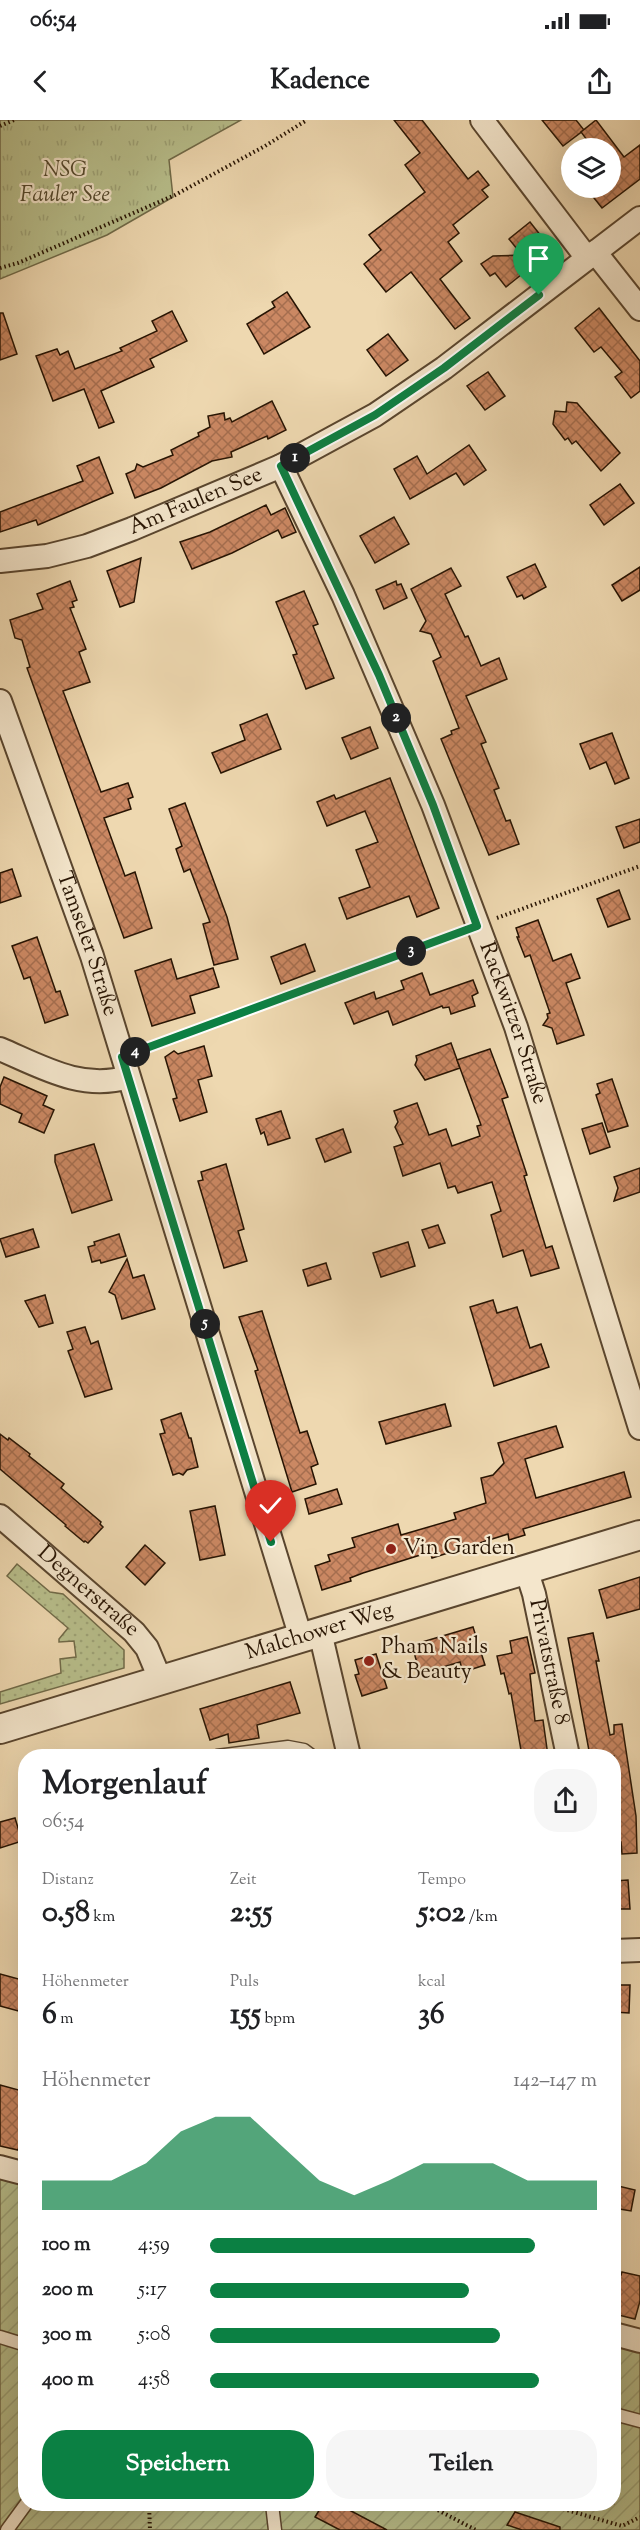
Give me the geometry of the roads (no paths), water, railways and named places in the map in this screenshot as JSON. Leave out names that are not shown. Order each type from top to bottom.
[{"type":"street","points":[[482,120],[591,255],[640,309]]},
{"type":"street","name":"Am Faulen See","points":[[0,561],[46,555],[87,546],[281,466],[375,415],[444,368],[640,218]]},
{"type":"street","name":"Rackwitzer Straße","points":[[281,466],[379,675],[433,805],[516,1027],[640,1428]]},
{"type":"street","name":"Tamseler Straße","points":[[0,701],[92,956],[125,1067],[347,1749]]},
{"type":"street","points":[[0,1049],[88,1082],[111,1082],[125,1067]]},
{"type":"street","name":"Degnerstraße","points":[[0,1516],[134,1632],[147,1648],[160,1679]]},
{"type":"street","name":"Malchower Weg","points":[[0,1729],[640,1535]]},
{"type":"street","name":"Privatstraße 8","points":[[526,1569],[536,1605],[567,1749]]},
{"type":"street","points":[[621,1951],[640,1950]]},
{"type":"street","points":[[0,2168],[18,2172]]},
{"type":"street","points":[[621,2336],[640,2341]]},
{"type":"lane","points":[[282,1749],[295,1747],[301,1749]]},
{"type":"lane","points":[[0,2337],[18,2343]]},
{"type":"lane","points":[[621,2416],[640,2421]]},
{"type":"lane","points":[[7,2530],[21,2511]]},
{"type":"lane","points":[[273,2511],[275,2530]]},
{"type":"place","name":"Vin Garden","points":[[391,1549]]},
{"type":"place","name":"Pham Nails & Beauty","points":[[369,1661]]},
{"type":"park label","name":"NSG Fauler See","points":[[65,184]]}]
